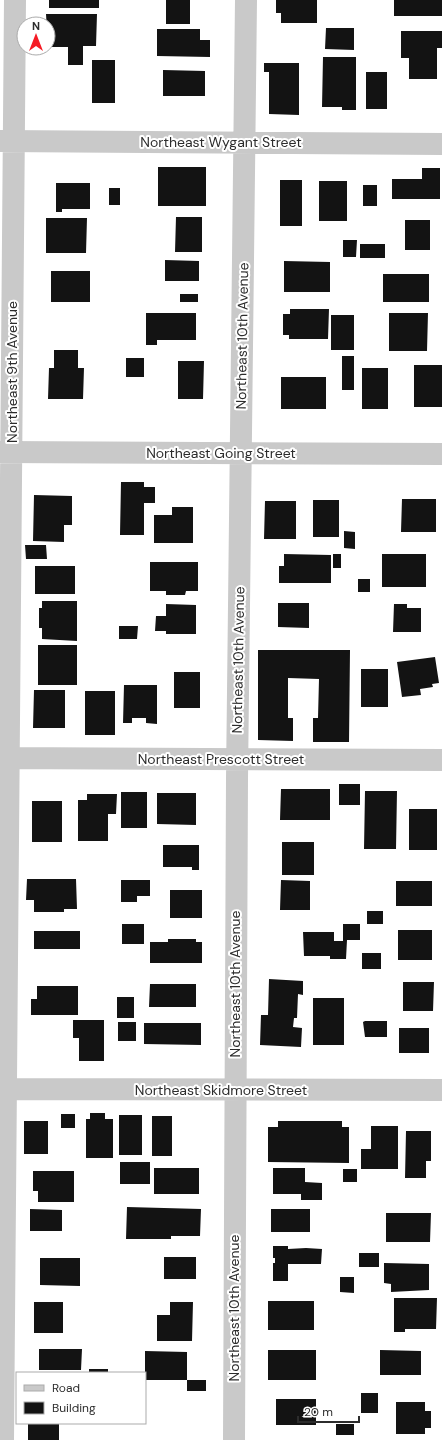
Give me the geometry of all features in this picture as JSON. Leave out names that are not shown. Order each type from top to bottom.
[{"type":"street","name":"Northeast 9th Avenue","points":[[3,1440],[7,141],[16,0]]},
{"type":"street","name":"Northeast 10th Avenue","points":[[234,1440],[237,759],[246,0]]},
{"type":"street","name":"Northeast Wygant Street","points":[[7,141],[442,144]]},
{"type":"street","name":"Northeast Going Street","points":[[6,453],[442,454]]},
{"type":"street","name":"Northeast Prescott Street","points":[[4,758],[442,760]]},
{"type":"street","name":"Northeast Skidmore Street","points":[[3,1089],[442,1090]]},
{"type":"building","points":[[49,0],[99,0],[99,8],[49,8]]},
{"type":"building","points":[[166,0],[190,0],[190,24],[166,24]]},
{"type":"building","points":[[276,0],[317,0],[317,23],[281,23],[281,13],[276,13]]},
{"type":"building","points":[[394,0],[442,0],[442,16],[394,16]]},
{"type":"building","points":[[46,14],[97,14],[96,46],[83,46],[83,65],[68,65],[68,47],[56,47],[56,16],[46,16]]},
{"type":"building","points":[[326,28],[354,28],[354,50],[325,49]]},
{"type":"building","points":[[157,29],[200,29],[200,40],[210,40],[210,57],[157,56]]},
{"type":"building","points":[[401,31],[442,31],[442,48],[437,48],[437,79],[409,79],[409,58],[401,58]]},
{"type":"building","points":[[323,57],[356,57],[356,110],[342,110],[342,107],[322,107]]},
{"type":"building","points":[[92,60],[115,60],[115,103],[92,103]]},
{"type":"building","points":[[264,63],[299,63],[299,115],[269,114],[269,72],[264,72]]},
{"type":"building","points":[[163,70],[205,71],[205,96],[163,96]]},
{"type":"building","points":[[366,72],[387,72],[387,109],[366,109]]},
{"type":"building","points":[[158,167],[206,167],[206,206],[158,206]]},
{"type":"building","points":[[422,168],[440,168],[440,199],[392,199],[392,179],[422,179]]},
{"type":"building","points":[[280,180],[302,180],[302,226],[280,226]]},
{"type":"building","points":[[319,181],[347,181],[347,221],[319,221]]},
{"type":"building","points":[[56,183],[90,183],[90,209],[62,209],[62,212],[56,212]]},
{"type":"building","points":[[363,185],[377,185],[377,206],[363,206]]},
{"type":"building","points":[[109,188],[120,188],[120,205],[109,205]]},
{"type":"building","points":[[176,217],[202,217],[202,252],[175,252]]},
{"type":"building","points":[[46,218],[87,218],[86,253],[46,253]]},
{"type":"building","points":[[405,220],[430,220],[430,250],[405,250]]},
{"type":"building","points":[[343,240],[357,240],[356,257],[343,257]]},
{"type":"building","points":[[360,244],[385,244],[385,258],[360,258]]},
{"type":"building","points":[[165,260],[199,261],[199,281],[165,281]]},
{"type":"building","points":[[284,261],[330,262],[330,292],[284,292]]},
{"type":"building","points":[[51,271],[90,271],[90,302],[51,302]]},
{"type":"building","points":[[383,274],[429,274],[429,302],[383,302]]},
{"type":"building","points":[[180,294],[198,294],[198,302],[180,302]]},
{"type":"building","points":[[290,309],[329,309],[328,339],[289,339],[289,335],[283,335],[283,314],[290,314]]},
{"type":"building","points":[[146,313],[196,313],[196,340],[157,340],[157,345],[146,345]]},
{"type":"building","points":[[389,313],[428,313],[427,351],[389,351]]},
{"type":"building","points":[[331,315],[354,315],[354,350],[331,350]]},
{"type":"building","points":[[54,350],[78,350],[78,368],[84,368],[83,399],[48,399],[49,368],[54,368]]},
{"type":"building","points":[[342,356],[354,356],[354,390],[342,390]]},
{"type":"building","points":[[126,358],[144,358],[144,377],[126,377]]},
{"type":"building","points":[[178,361],[204,361],[203,399],[178,399]]},
{"type":"building","points":[[414,365],[442,365],[442,407],[414,407]]},
{"type":"building","points":[[362,368],[388,368],[388,409],[362,409]]},
{"type":"building","points":[[281,377],[326,377],[326,409],[281,409]]},
{"type":"building","points":[[121,482],[144,482],[144,487],[155,487],[155,503],[144,503],[144,535],[120,535]]},
{"type":"building","points":[[34,495],[72,496],[72,525],[64,525],[64,542],[33,541]]},
{"type":"building","points":[[402,499],[436,499],[436,532],[401,532]]},
{"type":"building","points":[[313,500],[339,500],[339,537],[313,537]]},
{"type":"building","points":[[265,501],[296,501],[296,539],[264,539]]},
{"type":"building","points":[[172,507],[193,507],[193,543],[154,543],[154,515],[172,515]]},
{"type":"building","points":[[344,531],[355,532],[355,549],[344,548]]},
{"type":"building","points":[[25,545],[46,545],[47,559],[26,559]]},
{"type":"building","points":[[284,554],[331,555],[331,583],[279,583],[279,566],[284,566]]},
{"type":"building","points":[[333,554],[341,554],[341,568],[333,568]]},
{"type":"building","points":[[382,554],[426,554],[426,587],[382,587]]},
{"type":"building","points":[[150,562],[198,562],[198,591],[186,591],[185,595],[166,595],[166,591],[150,591]]},
{"type":"building","points":[[35,566],[75,566],[75,594],[35,594]]},
{"type":"building","points":[[358,579],[370,579],[370,592],[358,592]]},
{"type":"building","points":[[42,601],[77,601],[77,641],[42,639],[42,628],[39,628],[39,608],[42,608]]},
{"type":"building","points":[[278,603],[309,603],[309,628],[278,627]]},
{"type":"building","points":[[166,604],[196,605],[196,634],[166,634],[166,631],[155,631],[156,616],[166,616]]},
{"type":"building","points":[[394,604],[407,604],[407,608],[421,608],[421,632],[393,632]]},
{"type":"building","points":[[119,626],[138,626],[137,639],[119,639]]},
{"type":"building","points":[[38,645],[77,645],[77,685],[38,685]]},
{"type":"building","points":[[258,650],[350,650],[349,742],[313,742],[313,718],[318,718],[319,679],[288,678],[288,718],[293,718],[293,741],[258,740]]},
{"type":"building","points":[[435,657],[439,683],[432,684],[433,687],[420,689],[421,695],[402,697],[397,662]]},
{"type":"building","points":[[361,669],[388,669],[388,707],[361,707]]},
{"type":"building","points":[[174,672],[200,672],[200,708],[174,708]]},
{"type":"building","points":[[124,685],[157,685],[157,724],[146,723],[146,718],[132,718],[132,723],[123,723]]},
{"type":"building","points":[[34,690],[65,690],[65,728],[33,728]]},
{"type":"building","points":[[85,691],[115,691],[115,735],[85,735]]},
{"type":"building","points":[[339,784],[360,784],[360,805],[339,805]]},
{"type":"building","points":[[281,789],[330,789],[330,820],[280,820]]},
{"type":"building","points":[[365,791],[397,791],[396,849],[364,849]]},
{"type":"building","points":[[121,792],[147,792],[147,828],[121,828]]},
{"type":"building","points":[[157,793],[196,793],[196,825],[157,824]]},
{"type":"building","points":[[87,794],[117,794],[116,814],[108,814],[108,841],[78,841],[78,800],[87,800]]},
{"type":"building","points":[[32,801],[62,801],[62,842],[32,842]]},
{"type":"building","points":[[409,809],[437,809],[437,850],[409,850]]},
{"type":"building","points":[[282,842],[314,842],[314,875],[282,875]]},
{"type":"building","points":[[163,845],[199,845],[199,870],[192,870],[192,867],[163,867]]},
{"type":"building","points":[[27,879],[76,879],[77,909],[64,909],[64,912],[34,912],[34,900],[26,900]]},
{"type":"building","points":[[121,880],[150,880],[150,896],[137,896],[137,902],[121,902]]},
{"type":"building","points":[[281,880],[310,881],[310,910],[280,910]]},
{"type":"building","points":[[396,881],[432,881],[432,906],[396,906]]},
{"type":"building","points":[[170,890],[202,890],[202,918],[170,918]]},
{"type":"building","points":[[367,911],[383,911],[383,924],[367,924]]},
{"type":"building","points":[[122,924],[144,924],[144,944],[122,944]]},
{"type":"building","points":[[343,924],[360,924],[360,940],[347,940],[346,959],[330,959],[330,956],[304,956],[303,932],[334,932],[334,941],[343,941]]},
{"type":"building","points":[[398,930],[432,930],[432,960],[398,960]]},
{"type":"building","points":[[34,931],[80,931],[80,949],[34,949]]},
{"type":"building","points":[[168,939],[196,939],[196,942],[202,942],[202,963],[150,963],[150,942],[168,942]]},
{"type":"building","points":[[362,953],[381,953],[381,969],[362,969]]},
{"type":"building","points":[[269,979],[303,981],[303,995],[298,994],[297,1018],[294,1018],[293,1027],[302,1028],[301,1047],[260,1045],[261,1015],[268,1015]]},
{"type":"building","points":[[403,982],[434,982],[433,1011],[403,1011]]},
{"type":"building","points":[[150,984],[196,984],[196,1007],[149,1007]]},
{"type":"building","points":[[37,986],[78,986],[78,1015],[31,1015],[31,999],[37,999]]},
{"type":"building","points":[[117,997],[134,997],[134,1018],[117,1018]]},
{"type":"building","points":[[313,998],[344,998],[344,1045],[313,1045]]},
{"type":"building","points":[[73,1020],[104,1020],[104,1061],[79,1061],[79,1038],[73,1038]]},
{"type":"building","points":[[387,1021],[387,1037],[365,1037],[363,1022]]},
{"type":"building","points":[[118,1022],[136,1022],[136,1041],[118,1041]]},
{"type":"building","points":[[144,1023],[201,1023],[201,1045],[144,1044]]},
{"type":"building","points":[[399,1028],[429,1028],[429,1053],[399,1053]]},
{"type":"building","points":[[90,1113],[105,1113],[105,1119],[113,1119],[113,1158],[86,1158],[86,1119],[90,1119]]},
{"type":"building","points":[[61,1114],[75,1114],[75,1128],[61,1128]]},
{"type":"building","points":[[119,1115],[142,1115],[142,1155],[119,1155]]},
{"type":"building","points":[[152,1116],[172,1116],[172,1156],[152,1156]]},
{"type":"building","points":[[24,1121],[48,1121],[48,1154],[24,1154]]},
{"type":"building","points":[[278,1121],[342,1121],[342,1127],[349,1127],[349,1163],[268,1162],[268,1127],[278,1127]]},
{"type":"building","points":[[371,1126],[398,1126],[398,1169],[361,1169],[361,1149],[371,1149]]},
{"type":"building","points":[[406,1131],[431,1131],[431,1161],[426,1161],[426,1178],[405,1178]]},
{"type":"building","points":[[120,1162],[150,1162],[150,1184],[120,1184]]},
{"type":"building","points":[[154,1168],[199,1168],[199,1194],[154,1194]]},
{"type":"building","points":[[273,1168],[305,1168],[305,1182],[322,1183],[322,1200],[301,1200],[301,1194],[273,1194]]},
{"type":"building","points":[[343,1169],[357,1169],[357,1182],[343,1182]]},
{"type":"building","points":[[33,1171],[74,1171],[74,1202],[38,1202],[38,1191],[33,1191]]},
{"type":"building","points":[[127,1207],[201,1209],[200,1236],[171,1236],[171,1239],[126,1239]]},
{"type":"building","points":[[30,1209],[62,1210],[62,1231],[30,1231]]},
{"type":"building","points":[[271,1209],[310,1209],[310,1232],[271,1232]]},
{"type":"building","points":[[386,1213],[431,1213],[430,1242],[386,1242]]},
{"type":"building","points":[[273,1246],[288,1246],[288,1249],[322,1249],[321,1264],[288,1264],[288,1281],[273,1281],[273,1263],[275,1263],[275,1258],[273,1258]]},
{"type":"building","points":[[359,1253],[379,1253],[379,1267],[359,1267]]},
{"type":"building","points":[[164,1257],[196,1257],[196,1279],[164,1279]]},
{"type":"building","points":[[40,1258],[80,1258],[80,1286],[40,1285]]},
{"type":"building","points":[[384,1263],[429,1264],[429,1290],[391,1292],[391,1284],[384,1283]]},
{"type":"building","points":[[340,1277],[354,1277],[354,1293],[340,1292]]},
{"type":"building","points":[[394,1298],[437,1298],[436,1329],[405,1329],[405,1332],[394,1332]]},
{"type":"building","points":[[268,1301],[314,1301],[314,1330],[268,1330]]},
{"type":"building","points":[[34,1302],[63,1302],[63,1333],[34,1333]]},
{"type":"building","points":[[170,1302],[193,1302],[192,1341],[157,1341],[157,1315],[170,1315]]},
{"type":"building","points":[[39,1349],[82,1349],[81,1370],[39,1370]]},
{"type":"building","points":[[268,1350],[316,1350],[316,1380],[268,1380]]},
{"type":"building","points":[[380,1350],[421,1351],[421,1375],[380,1375]]},
{"type":"building","points":[[145,1351],[187,1352],[187,1380],[146,1380]]},
{"type":"building","points":[[89,1369],[108,1369],[108,1372],[89,1372]]},
{"type":"building","points":[[187,1380],[206,1380],[206,1391],[187,1391]]},
{"type":"building","points":[[361,1393],[378,1393],[378,1413],[361,1413]]},
{"type":"building","points":[[276,1399],[316,1399],[316,1425],[276,1425]]},
{"type":"building","points":[[396,1402],[425,1402],[425,1411],[431,1411],[431,1428],[425,1428],[425,1434],[396,1434]]},
{"type":"building","points":[[28,1424],[59,1424],[59,1440],[28,1440]]},
{"type":"building","points":[[336,1424],[354,1424],[354,1435],[336,1435]]}]
